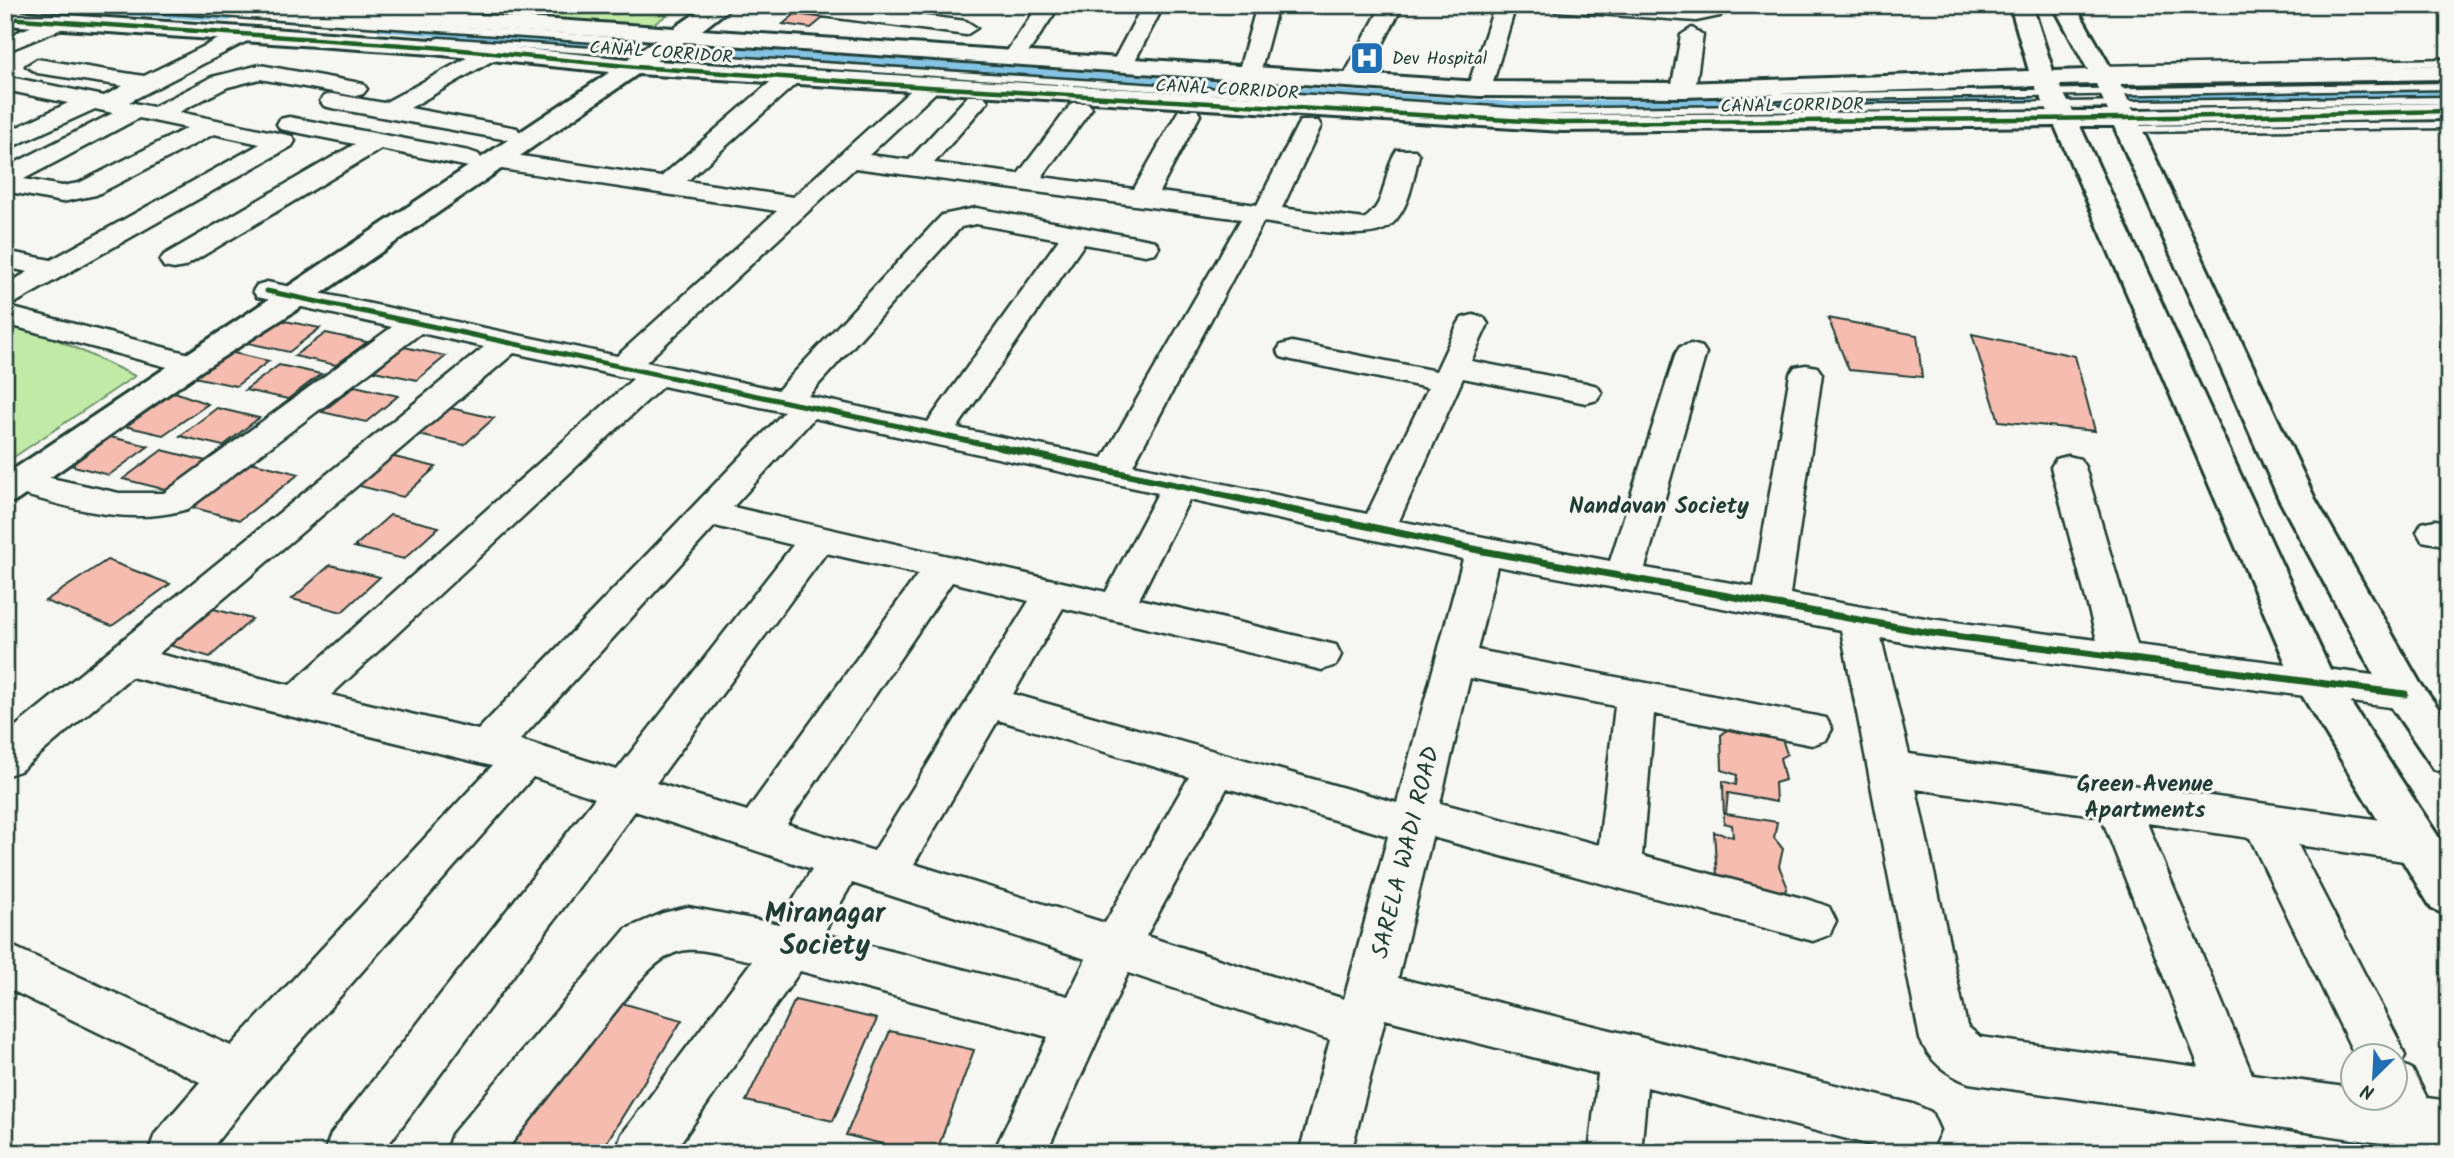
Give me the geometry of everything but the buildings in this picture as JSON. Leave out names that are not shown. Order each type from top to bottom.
[{"type":"street","points":[[5,14],[22,5]]},
{"type":"street","points":[[10,479],[177,361],[646,49],[694,5]]},
{"type":"street","points":[[482,159],[508,133],[723,5]]},
{"type":"street","points":[[784,5],[966,29]]},
{"type":"street","points":[[955,53],[978,5]]},
{"type":"street","points":[[1014,57],[1050,5]]},
{"type":"street","points":[[1122,65],[1154,5]]},
{"type":"street","points":[[1249,73],[1268,5]]},
{"type":"street","points":[[1353,81],[1393,5]]},
{"type":"street","points":[[1479,89],[1506,5]]},
{"type":"street","points":[[1556,5],[1696,15],[1712,11],[1717,5]]},
{"type":"street","points":[[2021,5],[2053,98],[2315,682],[2449,894]]},
{"type":"street","points":[[2064,5],[2113,98],[2297,499],[2405,694],[2449,757]]},
{"type":"street","points":[[247,6],[646,49],[955,53],[1479,89],[2113,98],[2449,72]]},
{"type":"street","name":"CANAL CORRIDOR","points":[[5,14],[58,22],[489,53],[646,49],[791,76],[928,87],[1562,123],[2053,98],[2449,111]]},
{"type":"street","points":[[5,45],[58,22]]},
{"type":"street","points":[[5,143],[147,83],[243,34]]},
{"type":"street","points":[[1683,90],[1692,35]]},
{"type":"street","points":[[388,111],[489,53]]},
{"type":"street","points":[[5,61],[147,83]]},
{"type":"street","points":[[210,126],[97,185],[74,193],[62,194],[12,185],[8,181],[18,171],[147,112],[248,73],[260,72],[355,89]]},
{"type":"street","points":[[667,186],[791,76]]},
{"type":"street","points":[[5,83],[283,141],[5,297]]},
{"type":"street","points":[[298,702],[638,372],[798,206],[928,87]]},
{"type":"street","points":[[5,107],[45,91]]},
{"type":"street","points":[[916,168],[976,101]]},
{"type":"street","points":[[332,102],[508,133]]},
{"type":"street","points":[[1026,182],[1080,108]]},
{"type":"street","points":[[1143,197],[1188,115]]},
{"type":"street","points":[[289,124],[482,159],[798,206]]},
{"type":"street","points":[[1113,470],[1309,126]]},
{"type":"street","points":[[174,261],[378,141]]},
{"type":"street","points":[[851,160],[1143,197],[1258,219],[1365,227],[1376,226],[1387,215],[1406,156]]},
{"type":"street","points":[[174,1153],[797,403],[952,221],[976,216],[1145,247]]},
{"type":"street","points":[[937,433],[1077,234]]},
{"type":"street","points":[[5,259],[54,269]]},
{"type":"street","points":[[282,293],[506,344],[797,403],[1483,551],[1930,633],[2405,694]]},
{"type":"street","points":[[5,315],[177,361]]},
{"type":"street","points":[[10,479],[135,507],[162,507],[176,501],[416,323]]},
{"type":"street","points":[[1378,529],[1473,324]]},
{"type":"street","points":[[5,758],[506,344]]},
{"type":"street","points":[[1292,351],[1586,393]]},
{"type":"street","points":[[1624,576],[1691,353]]},
{"type":"street","points":[[1770,603],[1806,374]]},
{"type":"street","points":[[2067,467],[2121,657]]},
{"type":"street","points":[[1116,607],[1179,486]]},
{"type":"street","points":[[708,513],[1322,655]]},
{"type":"street","points":[[350,1153],[819,537]]},
{"type":"street","name":"SARELA WADI ROAD","points":[[1334,1151],[1364,1009],[1483,551]]},
{"type":"street","points":[[757,832],[943,568]]},
{"type":"street","points":[[641,1153],[790,947],[863,867],[988,702],[1053,593]]},
{"type":"street","points":[[1858,620],[1891,768],[1945,1039],[1969,1059],[2236,1097],[2419,1112]]},
{"type":"street","points":[[122,660],[506,752],[1116,947],[1364,1009],[1625,1059],[1913,1130]]},
{"type":"street","points":[[1454,660],[1812,729]]},
{"type":"street","points":[[1619,869],[1636,695]]},
{"type":"street","points":[[988,702],[1216,769],[1619,869],[1813,921]]},
{"type":"street","points":[[1891,768],[2417,844]]},
{"type":"street","points":[[1019,1153],[1116,947],[1216,769]]},
{"type":"street","points":[[2117,802],[2236,1097]]},
{"type":"street","points":[[2264,821],[2373,1042]]},
{"type":"street","points":[[471,1153],[643,944],[663,934],[688,929],[790,947],[1080,1022]]},
{"type":"street","points":[[5,964],[239,1075]]},
{"type":"street","points":[[1615,1153],[1625,1059]]},
{"type":"lane","points":[[108,5],[646,49],[1525,112],[2053,98]]},
{"type":"lane","points":[[5,14],[1511,101],[2053,98]]},
{"type":"lane","points":[[2113,98],[2449,62]]},
{"type":"lane","points":[[2113,98],[2449,86]]},
{"type":"lane","points":[[2113,98],[2449,100]]},
{"type":"lane","points":[[2113,98],[2449,125]]},
{"type":"green space","points":[[321,5],[681,5],[647,29]]},
{"type":"green space","points":[[5,315],[135,376],[5,463]]},
{"type":"waterway","points":[[53,6],[229,16]]},
{"type":"waterway","points":[[386,27],[618,46]]},
{"type":"waterway","points":[[689,51],[1512,108],[2025,100]]},
{"type":"waterway","points":[[2137,98],[2449,93]]},
{"type":"cycle path","points":[[5,18],[432,47],[636,67],[928,87],[1562,123],[2123,118],[2449,111]]},
{"type":"cycle path","points":[[267,291],[1483,551],[1930,633],[2405,694]]},
{"type":"place","name":"Dev Hospital","points":[[1367,58]]},
{"type":"district","name":"Nandavan Society","points":[[1659,505]]},
{"type":"district","name":"Green Avenue Apartments","points":[[2145,796]]},
{"type":"district","name":"Miranagar Society","points":[[825,928]]}]
